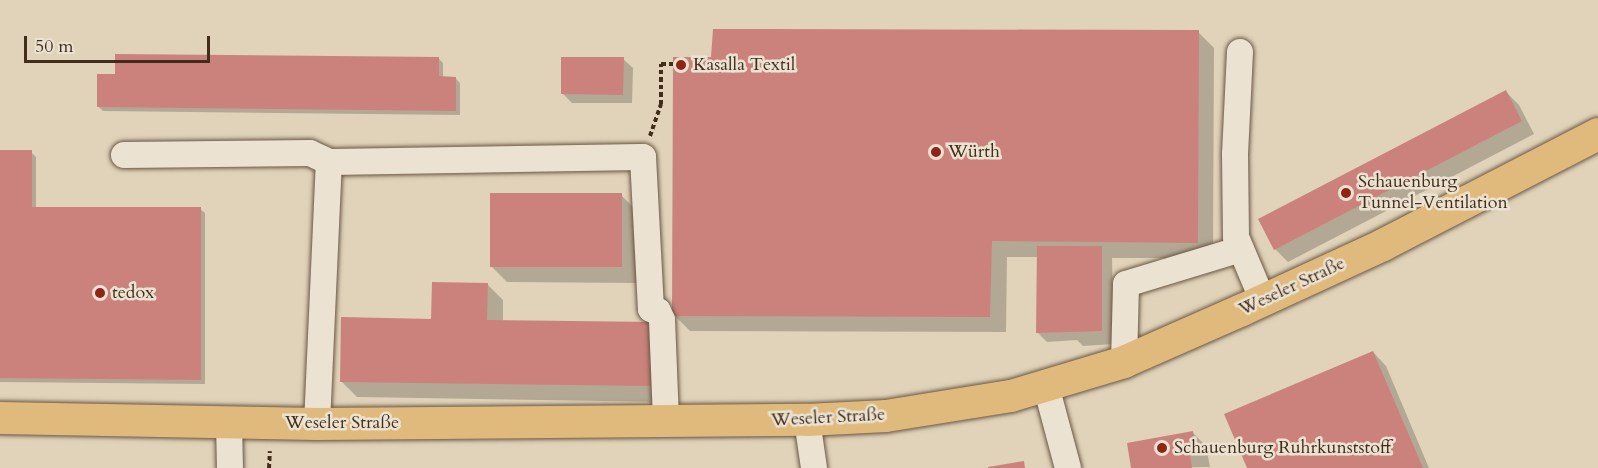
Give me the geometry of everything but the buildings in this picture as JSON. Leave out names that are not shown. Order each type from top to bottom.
[{"type":"main road","name":"Weseler Straße","points":[[0,418],[317,424],[807,420],[886,416],[1011,396],[1124,362],[1263,301],[1383,245],[1598,134]]},
{"type":"lane","points":[[1240,52],[1235,154],[1236,237],[1263,301]]},
{"type":"lane","points":[[124,155],[309,153],[329,162],[643,157],[651,309],[658,311],[662,320],[666,421]]},
{"type":"lane","points":[[317,424],[329,162]]},
{"type":"lane","points":[[1124,362],[1126,284],[1241,249]]},
{"type":"lane","points":[[1046,386],[1068,468]]},
{"type":"lane","points":[[807,420],[814,468]]},
{"type":"lane","points":[[229,422],[230,468]]},
{"type":"path","points":[[643,157],[661,104],[661,64],[674,63]]},
{"type":"place","name":"Kasalla Textil","points":[[681,65]]},
{"type":"place","name":"Würth","points":[[936,152]]},
{"type":"place","name":"Schauenburg Tunnel-Ventilation","points":[[1346,193]]},
{"type":"place","name":"tedox","points":[[100,293]]},
{"type":"place","name":"Schauenburg Ruhrkunststoff","points":[[1162,448]]}]
